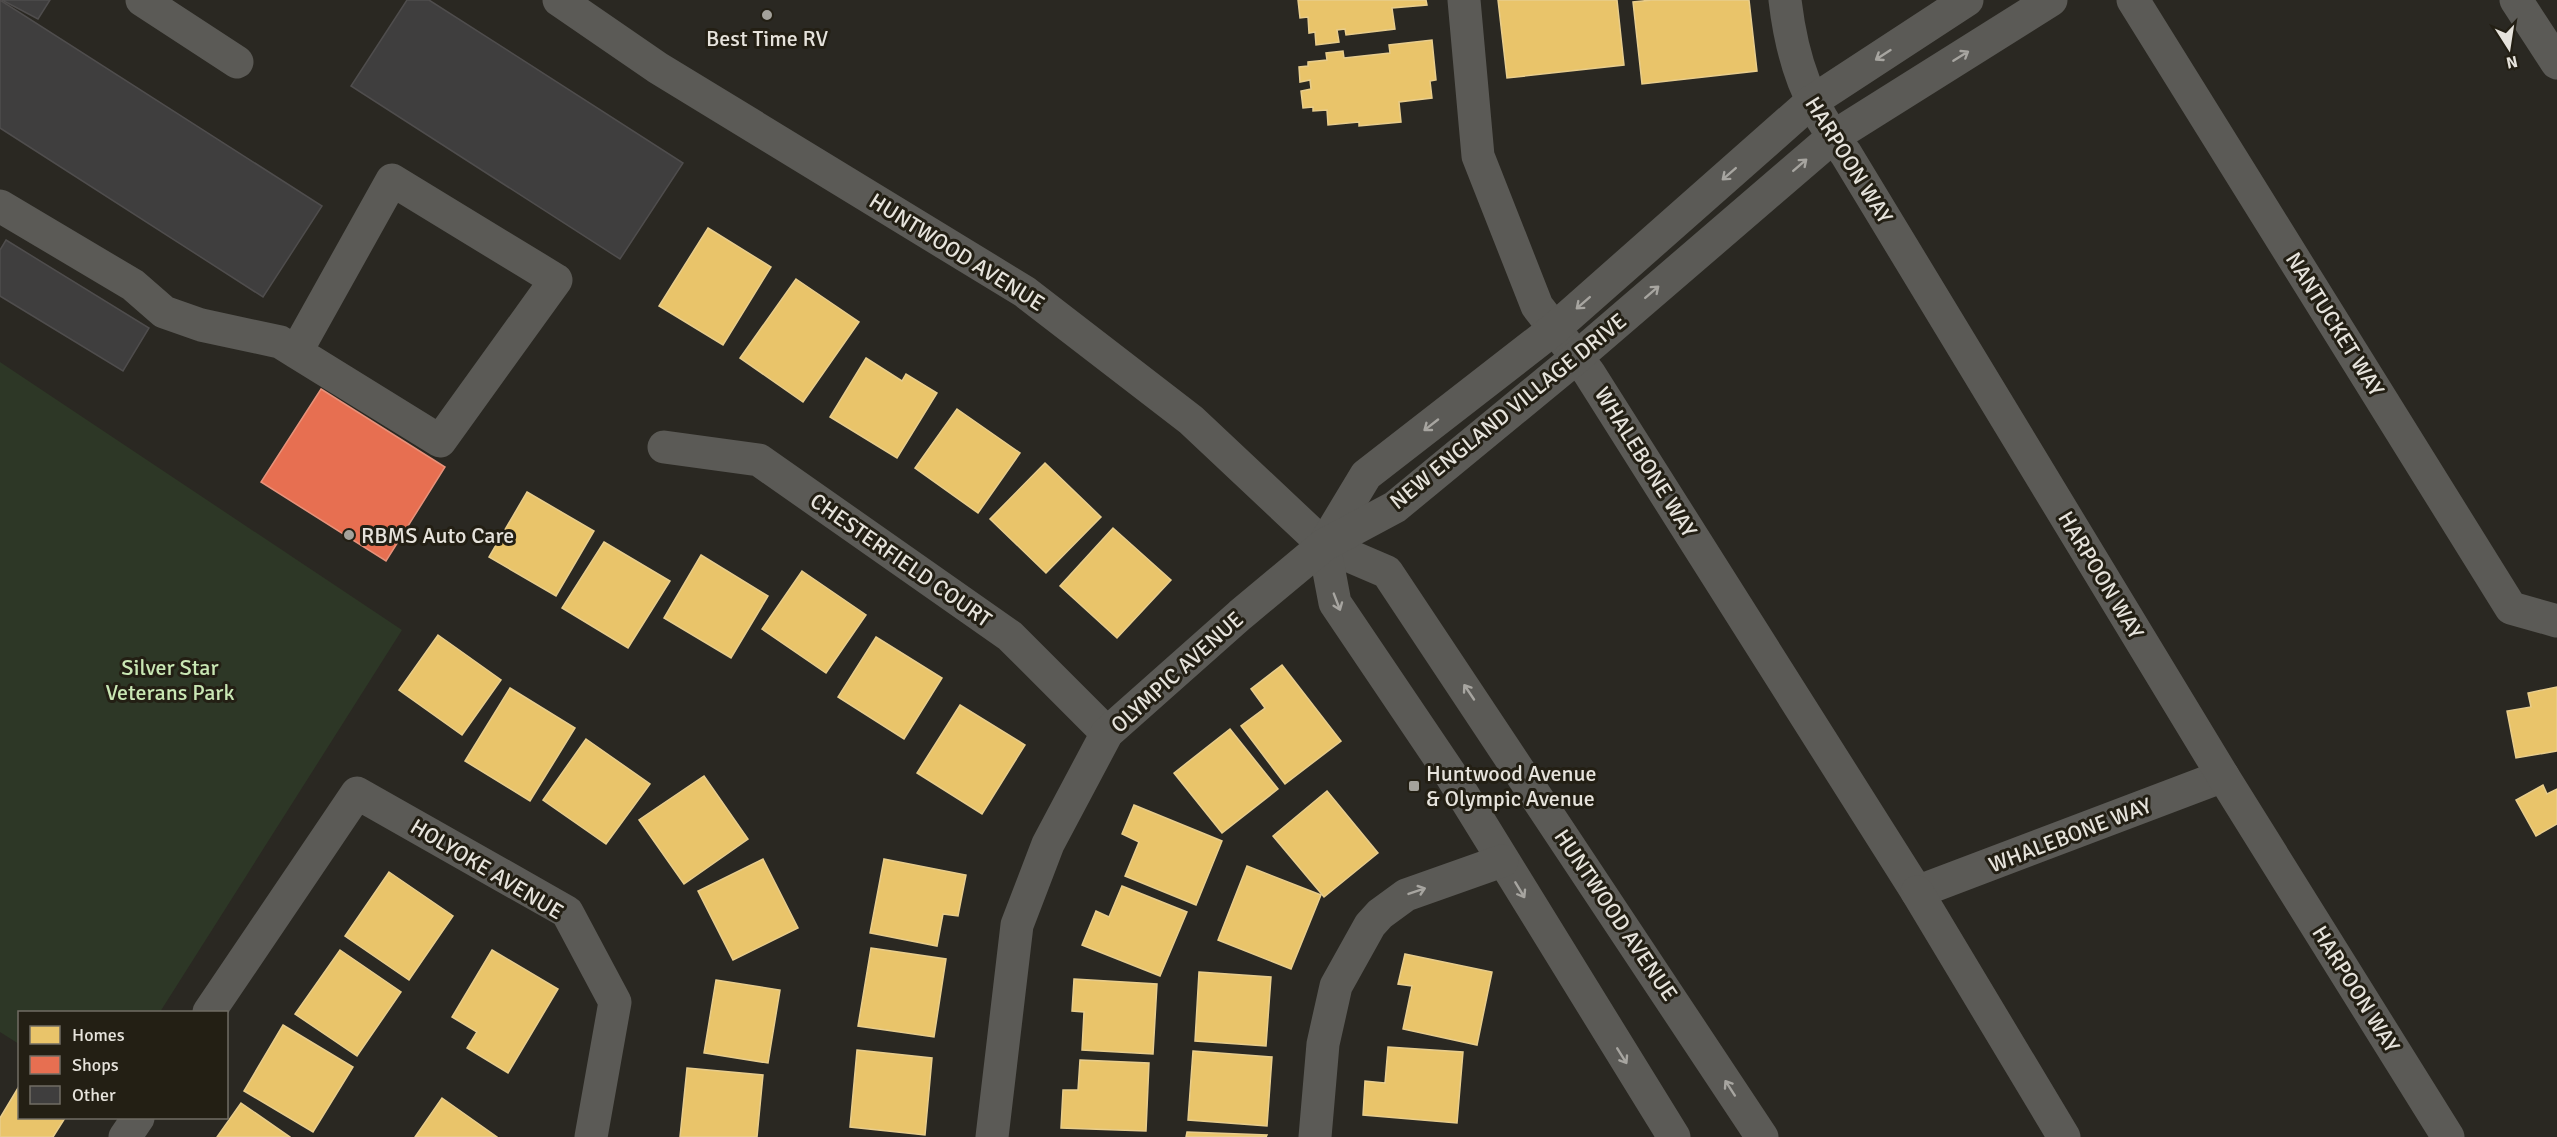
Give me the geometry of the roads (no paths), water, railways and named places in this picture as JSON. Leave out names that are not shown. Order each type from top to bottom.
[{"type":"street","points":[[142,0],[237,62]]},
{"type":"street","name":"HUNTWOOD AVENUE","points":[[559,0],[658,68],[1025,292],[1191,420],[1324,545],[1388,572],[1761,1137]]},
{"type":"street","name":"WHALEBONE WAY","points":[[1464,0],[1478,156],[1519,266],[1537,306],[1576,358],[1590,372],[1917,892],[2064,1137]]},
{"type":"street","name":"HARPOON WAY","points":[[1785,0],[1788,27],[1801,78],[1811,102],[1846,154],[2223,776],[2448,1137]]},
{"type":"street","name":"NEW ENGLAND VILLAGE DRIVE","points":[[1324,545],[1366,475],[1554,329],[1811,102],[1967,0]]},
{"type":"street","name":"NEW ENGLAND VILLAGE DRIVE","points":[[1324,545],[1395,507],[1576,358],[1833,137],[2051,0]]},
{"type":"street","name":"NANTUCKET WAY","points":[[2133,0],[2511,608],[2557,621]]},
{"type":"street","points":[[2516,0],[2557,63]]},
{"type":"street","points":[[0,206],[133,285],[164,312],[201,325],[280,342],[296,352],[440,441],[556,280],[392,180],[296,352]]},
{"type":"street","name":"CHESTERFIELD COURT","points":[[664,447],[759,460],[1010,636],[1107,733]]},
{"type":"street","points":[[1324,545],[1335,603],[1449,772],[1674,1137]]},
{"type":"street","name":"OLYMPIC AVENUE","points":[[992,1137],[1017,925],[1048,844],[1107,733],[1240,615],[1324,545]]},
{"type":"street","name":"WHALEBONE WAY","points":[[1917,892],[2223,776]]},
{"type":"street","name":"HOLYOKE AVENUE","points":[[210,1011],[357,794],[567,912],[615,1002],[591,1137]]},
{"type":"street","points":[[1315,1137],[1323,1044],[1336,986],[1370,925],[1380,914],[1406,895],[1502,861]]},
{"type":"street","points":[[125,1137],[137,1119]]},
{"type":"place","name":"Best Time RV","points":[[767,15]]},
{"type":"place","name":"RBMS Auto Care","points":[[349,535]]},
{"type":"place","name":"Huntwood Avenue & Olympic Avenue","points":[[1414,786]]},
{"type":"park label","name":"Silver Star Veterans Park","points":[[170,680]]}]
